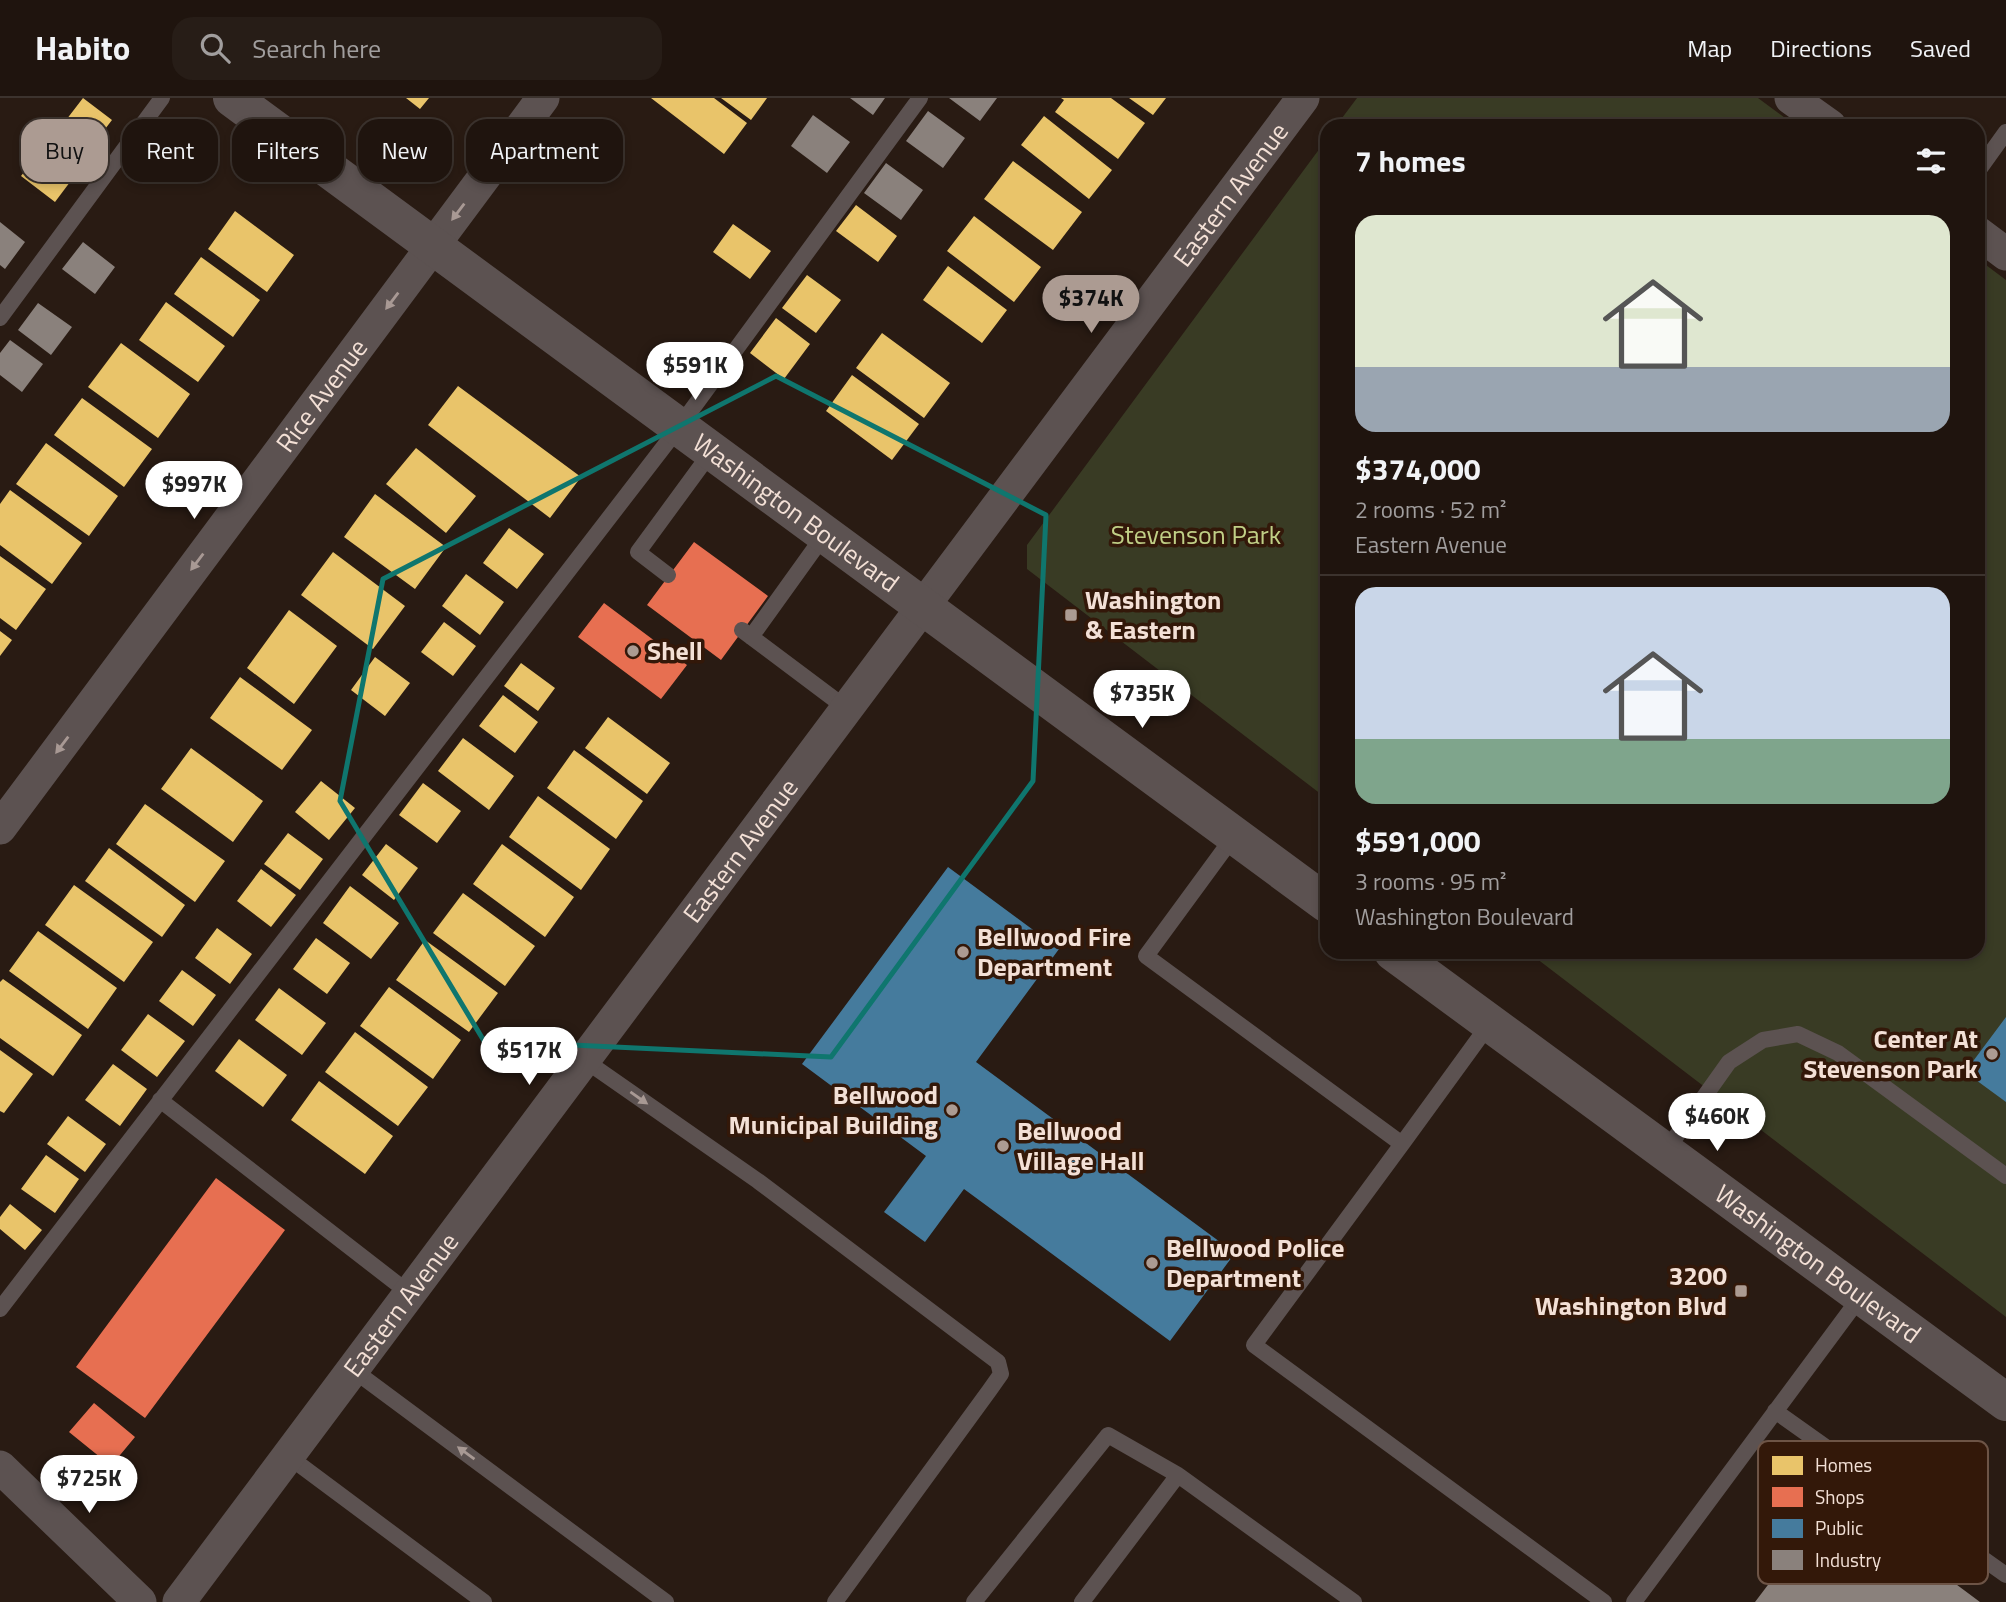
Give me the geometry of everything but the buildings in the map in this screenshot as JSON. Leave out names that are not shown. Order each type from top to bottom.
[{"type":"street","name":"Washington Boulevard","points":[[232,98],[1320,899]]},
{"type":"street","name":"Rice Avenue","points":[[0,828],[543,98]]},
{"type":"street","name":"Eastern Avenue","points":[[179,1602],[1303,98]]},
{"type":"street","points":[[1791,98],[1820,119]]},
{"type":"street","points":[[1985,238],[2006,254]]},
{"type":"street","name":"Washington Boulevard","points":[[1403,959],[2006,1402]]},
{"type":"street","points":[[0,1467],[140,1602]]},
{"type":"lane","points":[[0,318],[162,98]]},
{"type":"lane","points":[[0,1309],[678,427],[920,98]]},
{"type":"lane","points":[[1985,161],[2006,132]]},
{"type":"lane","points":[[668,575],[638,552],[712,451]]},
{"type":"lane","points":[[825,534],[746,634],[846,708]]},
{"type":"lane","points":[[1234,835],[1146,956],[1402,1144]]},
{"type":"lane","points":[[1490,1023],[1254,1345],[1604,1602]]},
{"type":"lane","points":[[1665,1152],[1729,1062],[1763,1040],[1798,1034],[1838,1053],[2006,1176]]},
{"type":"lane","points":[[583,1059],[758,1181],[998,1362],[1001,1374],[835,1602]]},
{"type":"lane","points":[[160,1100],[410,1293]]},
{"type":"lane","points":[[1634,1602],[1861,1296]]},
{"type":"lane","points":[[352,1369],[666,1602]]},
{"type":"lane","points":[[1775,1411],[1817,1441]]},
{"type":"lane","points":[[974,1602],[1108,1434],[1178,1475],[1354,1602]]},
{"type":"lane","points":[[288,1456],[484,1602]]},
{"type":"lane","points":[[1082,1602],[1178,1475]]},
{"type":"lane","points":[[1988,1562],[2006,1575]]},
{"type":"highlighted area","points":[[776,376],[1046,515],[1033,781],[831,1057],[484,1041],[340,801],[383,579]]},
{"type":"green space","points":[[1357,98],[1758,98],[1786,119],[1341,119]]},
{"type":"green space","name":"Stevenson Park","points":[[1320,148],[1320,793],[1027,569],[1027,545]]},
{"type":"green space","points":[[1985,264],[2006,280],[2006,1317],[1537,959],[1985,959]]},
{"type":"place","name":"Washington & Eastern","points":[[1071,615]]},
{"type":"place","name":"Shell","points":[[633,651]]},
{"type":"place","name":"Bellwood Fire Department","points":[[963,952]]},
{"type":"place","name":"Center At Stevenson Park","points":[[1992,1054]]},
{"type":"place","name":"Bellwood Municipal Building","points":[[952,1110]]},
{"type":"place","name":"Bellwood Village Hall","points":[[1003,1146]]},
{"type":"place","name":"Bellwood Police Department","points":[[1152,1263]]},
{"type":"place","name":"3200 Washington Blvd","points":[[1741,1291]]}]
